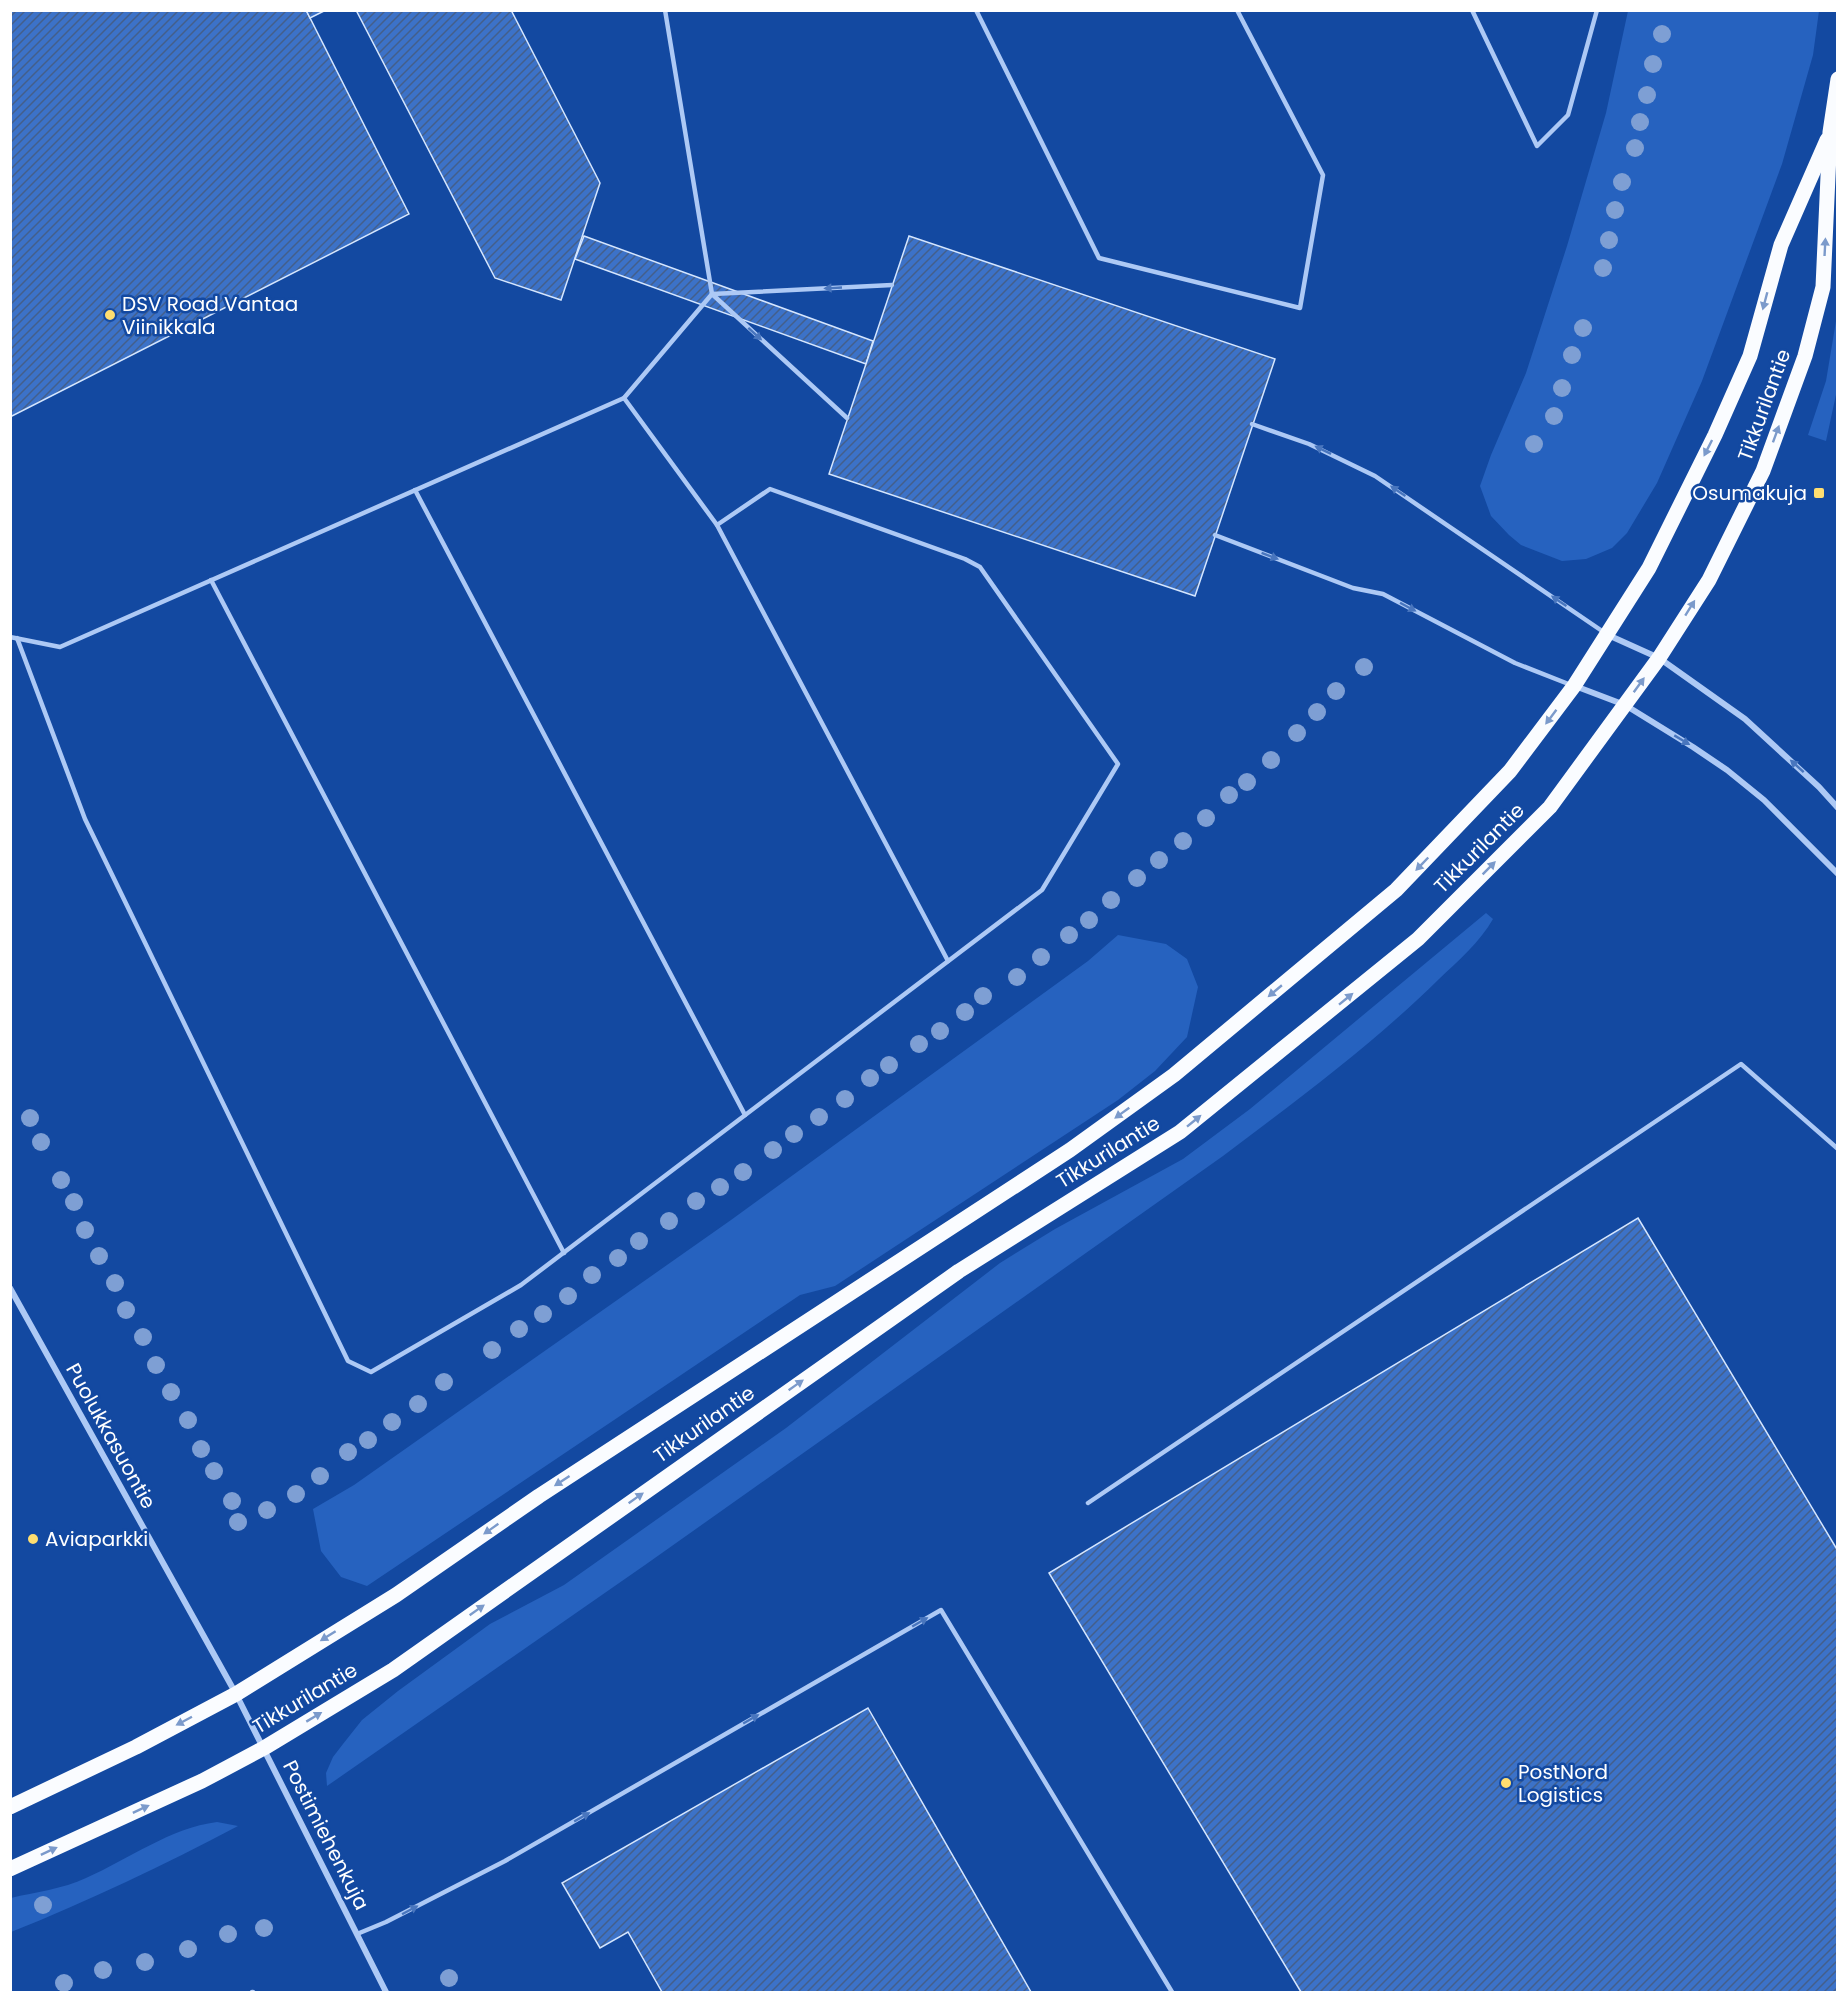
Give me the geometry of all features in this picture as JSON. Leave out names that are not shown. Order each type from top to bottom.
[{"type":"main road","name":"Tikkurilantie","points":[[10,1869],[202,1781],[264,1748],[393,1670],[959,1271],[1180,1132],[1418,939],[1550,807],[1659,658],[1708,580],[1763,471],[1805,356],[1823,287],[1830,132],[1838,78]]},
{"type":"main road","name":"Tikkurilantie","points":[[10,1808],[136,1747],[236,1694],[396,1595],[539,1496],[1070,1150],[1174,1075],[1396,890],[1510,771],[1574,686],[1649,568],[1715,435],[1746,366],[1781,245],[1830,132]]},
{"type":"street","points":[[1607,635],[1659,658],[1745,718],[1819,787],[1838,808]]},
{"type":"street","points":[[1574,686],[1625,705],[1727,770],[1764,800],[1838,874]]},
{"type":"street","name":"Puolukkasuontie","points":[[10,1288],[236,1694]]},
{"type":"street","name":"Postimiehenkuja","points":[[236,1694],[386,1992]]},
{"type":"lane","points":[[665,10],[712,294],[847,418]]},
{"type":"lane","points":[[976,10],[1100,258],[1300,308],[1323,176],[1238,10]]},
{"type":"lane","points":[[1472,10],[1537,146],[1568,115],[1597,10]]},
{"type":"lane","points":[[10,637],[60,647],[624,398],[712,294],[892,285]]},
{"type":"lane","points":[[624,398],[717,525],[948,961]]},
{"type":"lane","points":[[1252,424],[1309,444],[1376,476],[1607,635]]},
{"type":"lane","points":[[17,638],[85,819],[348,1361],[371,1372],[521,1285],[1042,890],[1118,764],[980,567],[965,559],[770,489],[717,525]]},
{"type":"lane","points":[[415,490],[745,1115]]},
{"type":"lane","points":[[1215,535],[1353,588],[1383,594],[1515,663],[1574,686]]},
{"type":"lane","points":[[210,580],[564,1253]]},
{"type":"lane","points":[[1088,1503],[1741,1064],[1838,1149]]},
{"type":"lane","points":[[357,1934],[386,1922],[505,1860],[941,1610],[1172,1992]]},
{"type":"shaded area","points":[[1628,11],[1819,11],[1813,55],[1782,164],[1702,381],[1657,483],[1627,533],[1612,548],[1586,559],[1562,561],[1521,545],[1509,535],[1491,516],[1480,486],[1526,373],[1567,246],[1606,113]]},
{"type":"shaded area","points":[[1837,315],[1837,390],[1826,441],[1808,435],[1826,381]]},
{"type":"shaded area","points":[[1486,913],[1493,919],[1482,936],[1413,1004],[1333,1071],[1223,1156],[645,1565],[327,1786],[326,1773],[333,1757],[362,1720],[398,1691],[490,1624],[564,1585],[786,1428],[1000,1263],[1055,1229],[1183,1159],[1250,1109]]},
{"type":"shaded area","points":[[1118,935],[1166,944],[1187,959],[1198,987],[1187,1037],[1155,1071],[1118,1100],[835,1286],[800,1295],[367,1586],[341,1577],[321,1551],[313,1509],[354,1485],[731,1220],[1088,961]]},
{"type":"shaded area","points":[[217,1822],[238,1826],[126,1882],[11,1932],[11,1898],[77,1882],[166,1837],[200,1825]]},
{"type":"building","name":"DSV Road Vantaa Viinikkala","points":[[10,10],[306,10],[409,214],[10,417]]},
{"type":"building","points":[[306,10],[326,10],[310,18]]},
{"type":"building","points":[[356,10],[511,10],[600,183],[561,300],[495,278]]},
{"type":"building","points":[[584,236],[873,341],[866,364],[575,259]]},
{"type":"building","points":[[909,236],[1275,359],[1195,596],[829,474]]},
{"type":"building","name":"PostNord Logistics","points":[[1638,1218],[1838,1551],[1838,1992],[1301,1992],[1049,1573]]},
{"type":"building","points":[[868,1708],[1031,1992],[662,1992],[628,1932],[600,1948],[562,1883]]},
{"type":"place","name":"DSV Road Vantaa Viinikkala","points":[[110,315]]},
{"type":"place","name":"Osumakuja","points":[[1819,493]]},
{"type":"place","name":"Aviaparkki","points":[[33,1539]]},
{"type":"place","name":"PostNord Logistics","points":[[1506,1783]]}]
